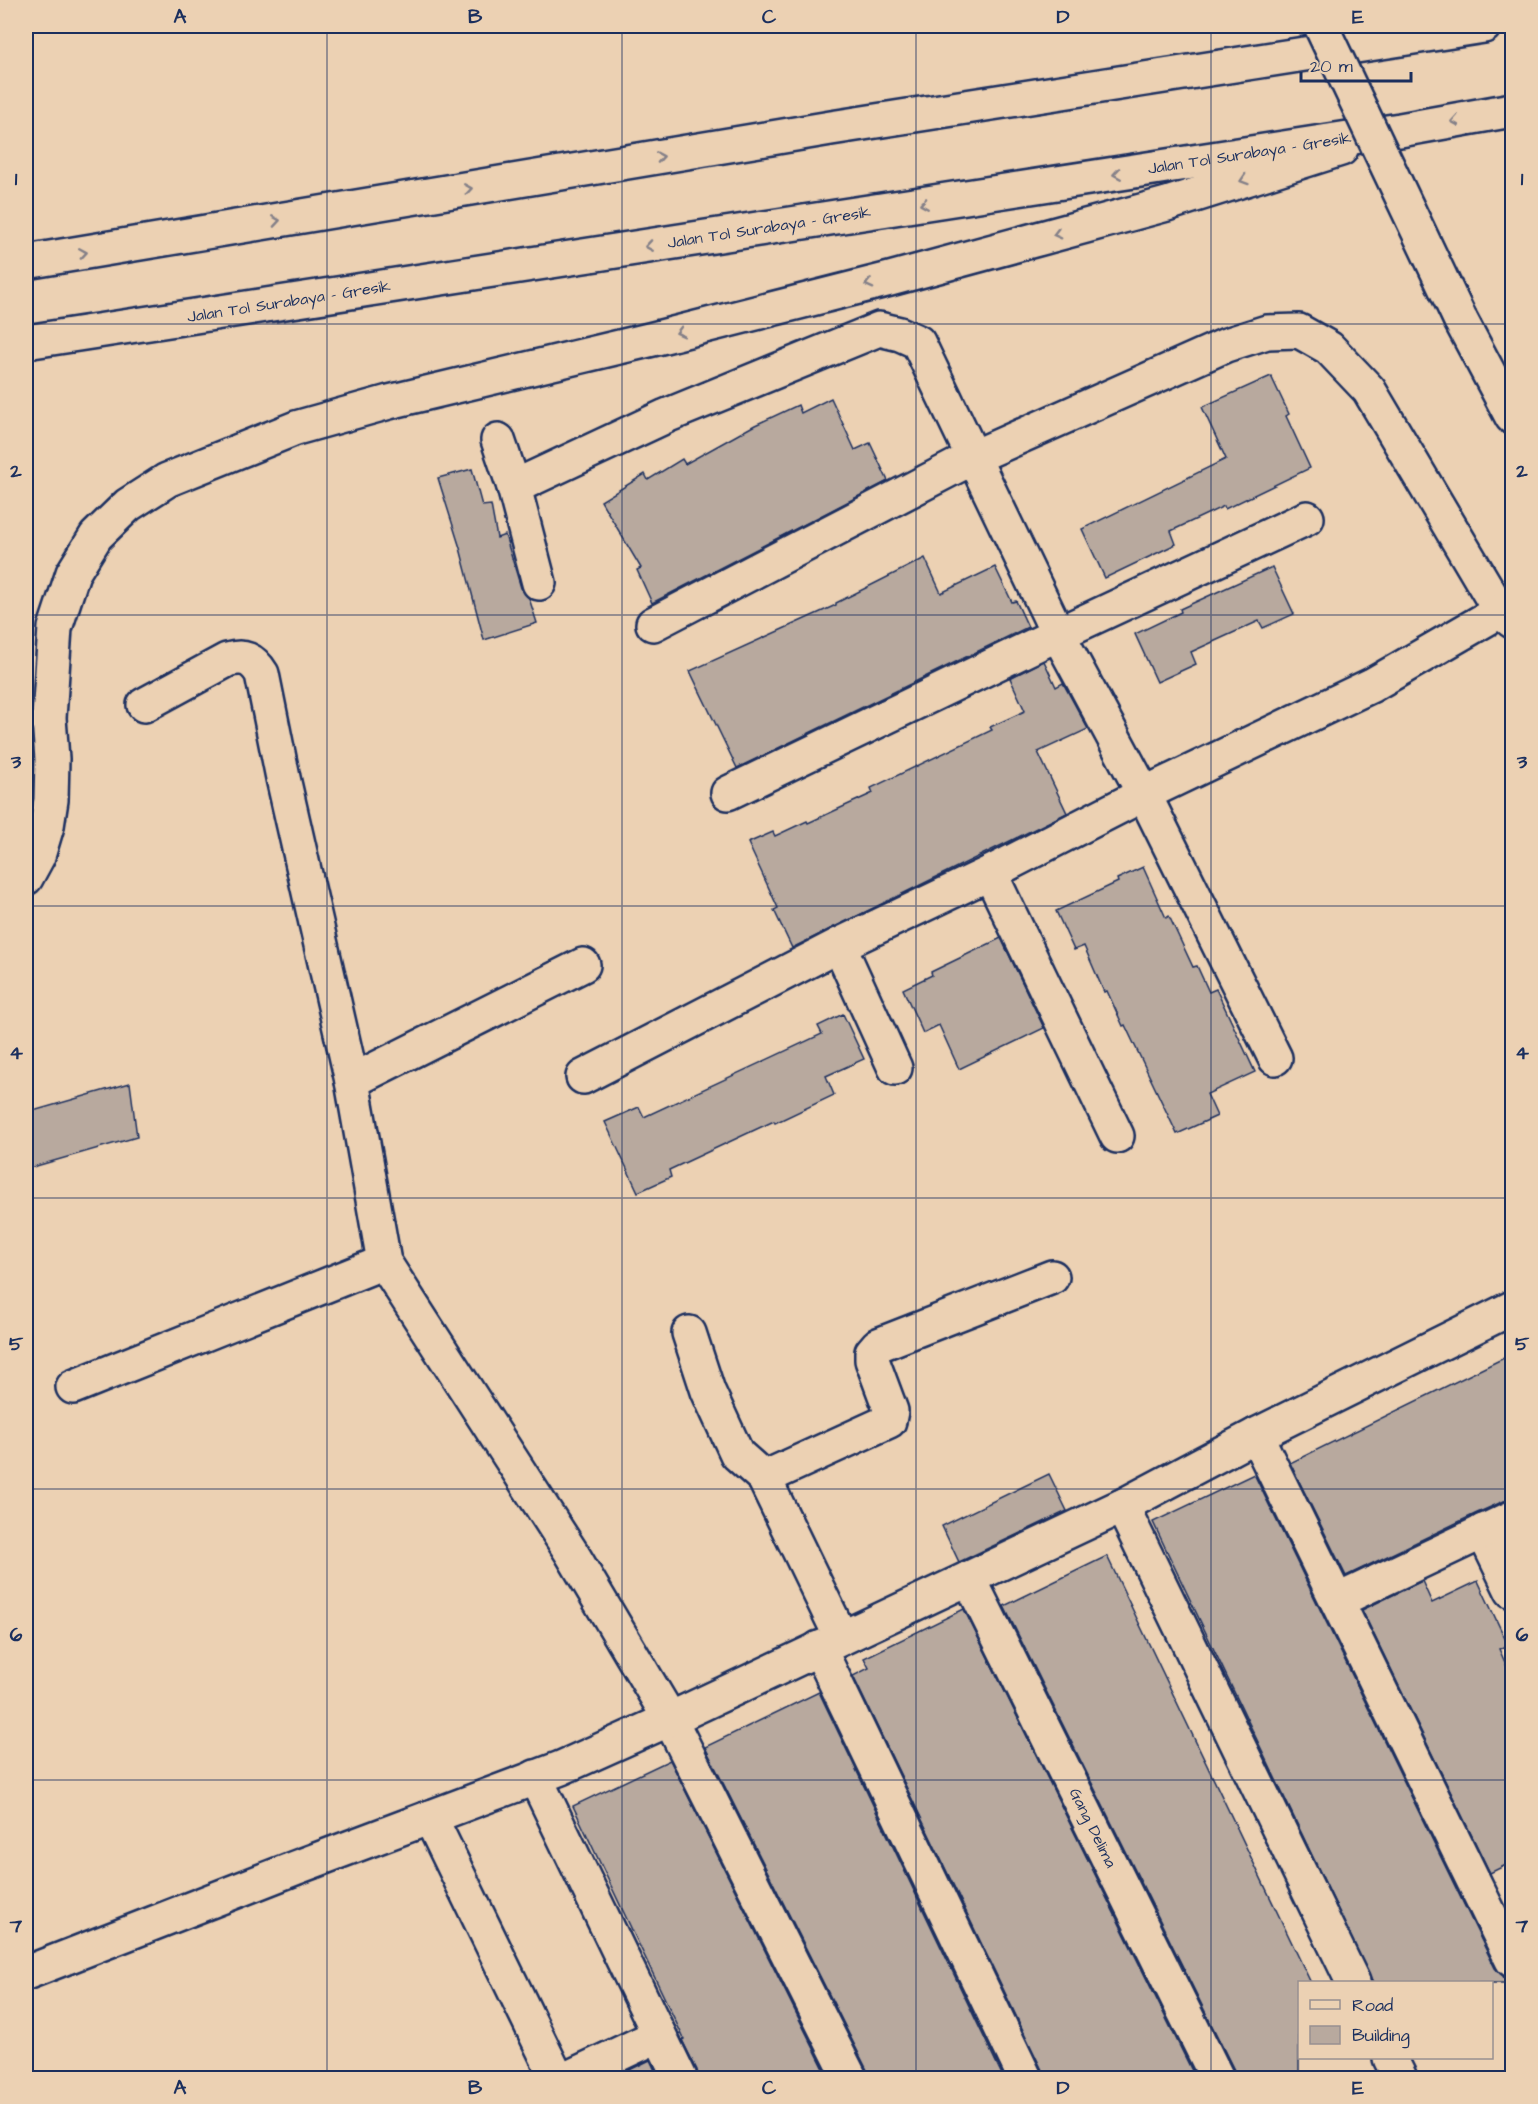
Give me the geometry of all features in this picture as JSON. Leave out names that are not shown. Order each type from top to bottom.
[{"type":"main road","points":[[1321,26],[1460,319],[1512,417]]},
{"type":"main road","points":[[26,262],[843,126],[1484,26]]},
{"type":"main road","name":"Jalan Tol Surabaya - Gresik","points":[[26,342],[1400,130],[1512,110]]},
{"type":"main road","points":[[26,878],[38,856],[47,826],[51,800],[52,759],[49,718],[55,628],[73,573],[96,536],[128,505],[167,480],[296,428],[388,402],[653,339],[924,270],[1167,204],[1400,130]]},
{"type":"main road","points":[[514,487],[666,416],[879,329],[900,334],[918,342],[1058,634],[1144,794],[1275,1058]]},
{"type":"main road","points":[[583,1077],[839,945],[990,873],[1144,794],[1372,685],[1506,616],[1369,390],[1329,348],[1299,331],[1267,332],[1226,345],[974,458],[653,624]]},
{"type":"main road","points":[[498,440],[514,487],[539,583]]},
{"type":"main road","points":[[728,793],[1058,634],[1307,518]]},
{"type":"main road","points":[[144,705],[227,660],[237,657],[247,658],[256,663],[262,674],[283,778],[352,1081],[384,1262],[571,1552],[670,1719],[850,2079]]},
{"type":"main road","points":[[990,873],[1117,1136]]},
{"type":"main road","points":[[839,945],[895,1068]]},
{"type":"main road","points":[[352,1081],[583,965]]},
{"type":"main road","points":[[73,1387],[384,1262]]},
{"type":"main road","points":[[764,1478],[889,1421],[891,1411],[872,1359],[872,1352],[878,1345],[1052,1277]]},
{"type":"main road","points":[[26,1973],[561,1768],[1122,1506],[1512,1308]]},
{"type":"main road","points":[[689,1333],[708,1391],[737,1454],[764,1478],[830,1643],[1025,2079]]},
{"type":"main road","points":[[1256,1436],[1511,1954]]},
{"type":"main road","points":[[1122,1506],[1352,1981]]},
{"type":"main road","points":[[1337,1601],[1512,1518]]},
{"type":"main road","points":[[1483,1531],[1512,1591]]},
{"type":"main road","name":"Gang Delima","points":[[969,1578],[1216,2079]]},
{"type":"main road","points":[[536,1777],[680,2079]]},
{"type":"main road","points":[[430,1817],[557,2079]]},
{"type":"main road","points":[[568,2079],[659,2035]]},
{"type":"main road","points":[[1390,2059],[1400,2079]]},
{"type":"building","points":[[1271,376],[1289,414],[1286,416],[1310,468],[1225,509],[1224,506],[1171,531],[1176,544],[1105,578],[1082,529],[1226,459],[1202,407]]},
{"type":"building","points":[[831,398],[855,450],[870,443],[888,481],[652,603],[637,570],[641,568],[601,501],[645,474],[648,480],[682,459],[685,464],[755,425],[798,405],[801,413]]},
{"type":"building","points":[[472,469],[482,506],[491,505],[497,538],[505,535],[521,588],[529,598],[537,623],[484,640],[460,548],[438,478]]},
{"type":"building","points":[[925,558],[941,593],[995,567],[1012,602],[1016,601],[1028,627],[737,768],[690,671],[836,605]]},
{"type":"building","points":[[1272,567],[1294,614],[1263,628],[1259,621],[1191,652],[1196,664],[1157,682],[1135,634],[1181,612],[1180,609]]},
{"type":"building","points":[[1044,661],[1056,687],[1063,683],[1088,729],[1038,752],[1067,813],[792,948],[774,910],[778,908],[748,843],[773,832],[775,836],[807,821],[808,823],[873,793],[871,788],[992,730],[990,727],[1025,711],[1010,678]]},
{"type":"building","points":[[1143,867],[1166,918],[1169,916],[1193,967],[1197,966],[1209,992],[1216,989],[1255,1072],[1207,1094],[1217,1116],[1177,1134],[1125,1025],[1123,1026],[1107,991],[1104,992],[1084,946],[1074,950],[1056,911],[1118,882],[1117,879]]},
{"type":"building","points":[[1001,938],[1044,1028],[959,1069],[939,1025],[923,1033],[903,989],[932,975],[931,972]]},
{"type":"building","points":[[843,1014],[864,1059],[826,1076],[834,1095],[669,1170],[671,1177],[638,1192],[605,1122],[639,1107],[644,1117],[822,1034],[818,1026]]},
{"type":"building","points":[[130,1083],[137,1137],[26,1169],[26,1113]]},
{"type":"building","points":[[1512,1354],[1512,1499],[1475,1514],[1346,1576],[1290,1463]]},
{"type":"building","points":[[1049,1474],[1067,1511],[959,1562],[942,1526]]},
{"type":"building","points":[[1254,1474],[1495,1968],[1506,1983],[1493,1983],[1493,1981],[1372,1981],[1153,1522]]},
{"type":"building","points":[[1107,1556],[1310,1981],[1298,1981],[1299,2079],[1236,2079],[1234,2070],[1004,1606]]},
{"type":"building","points":[[1422,1581],[1432,1603],[1478,1581],[1508,1645],[1499,1649],[1512,1678],[1512,1862],[1490,1873],[1362,1610]]},
{"type":"building","points":[[964,1609],[1196,2079],[1044,2079],[1042,2070],[853,1676],[869,1668],[864,1658]]},
{"type":"building","points":[[819,1692],[1004,2079],[869,2079],[867,2070],[705,1747]]},
{"type":"building","points":[[670,1760],[829,2079],[699,2079],[682,2040],[684,2039],[573,1806]]},
{"type":"building","points":[[650,2060],[659,2079],[611,2079]]}]
